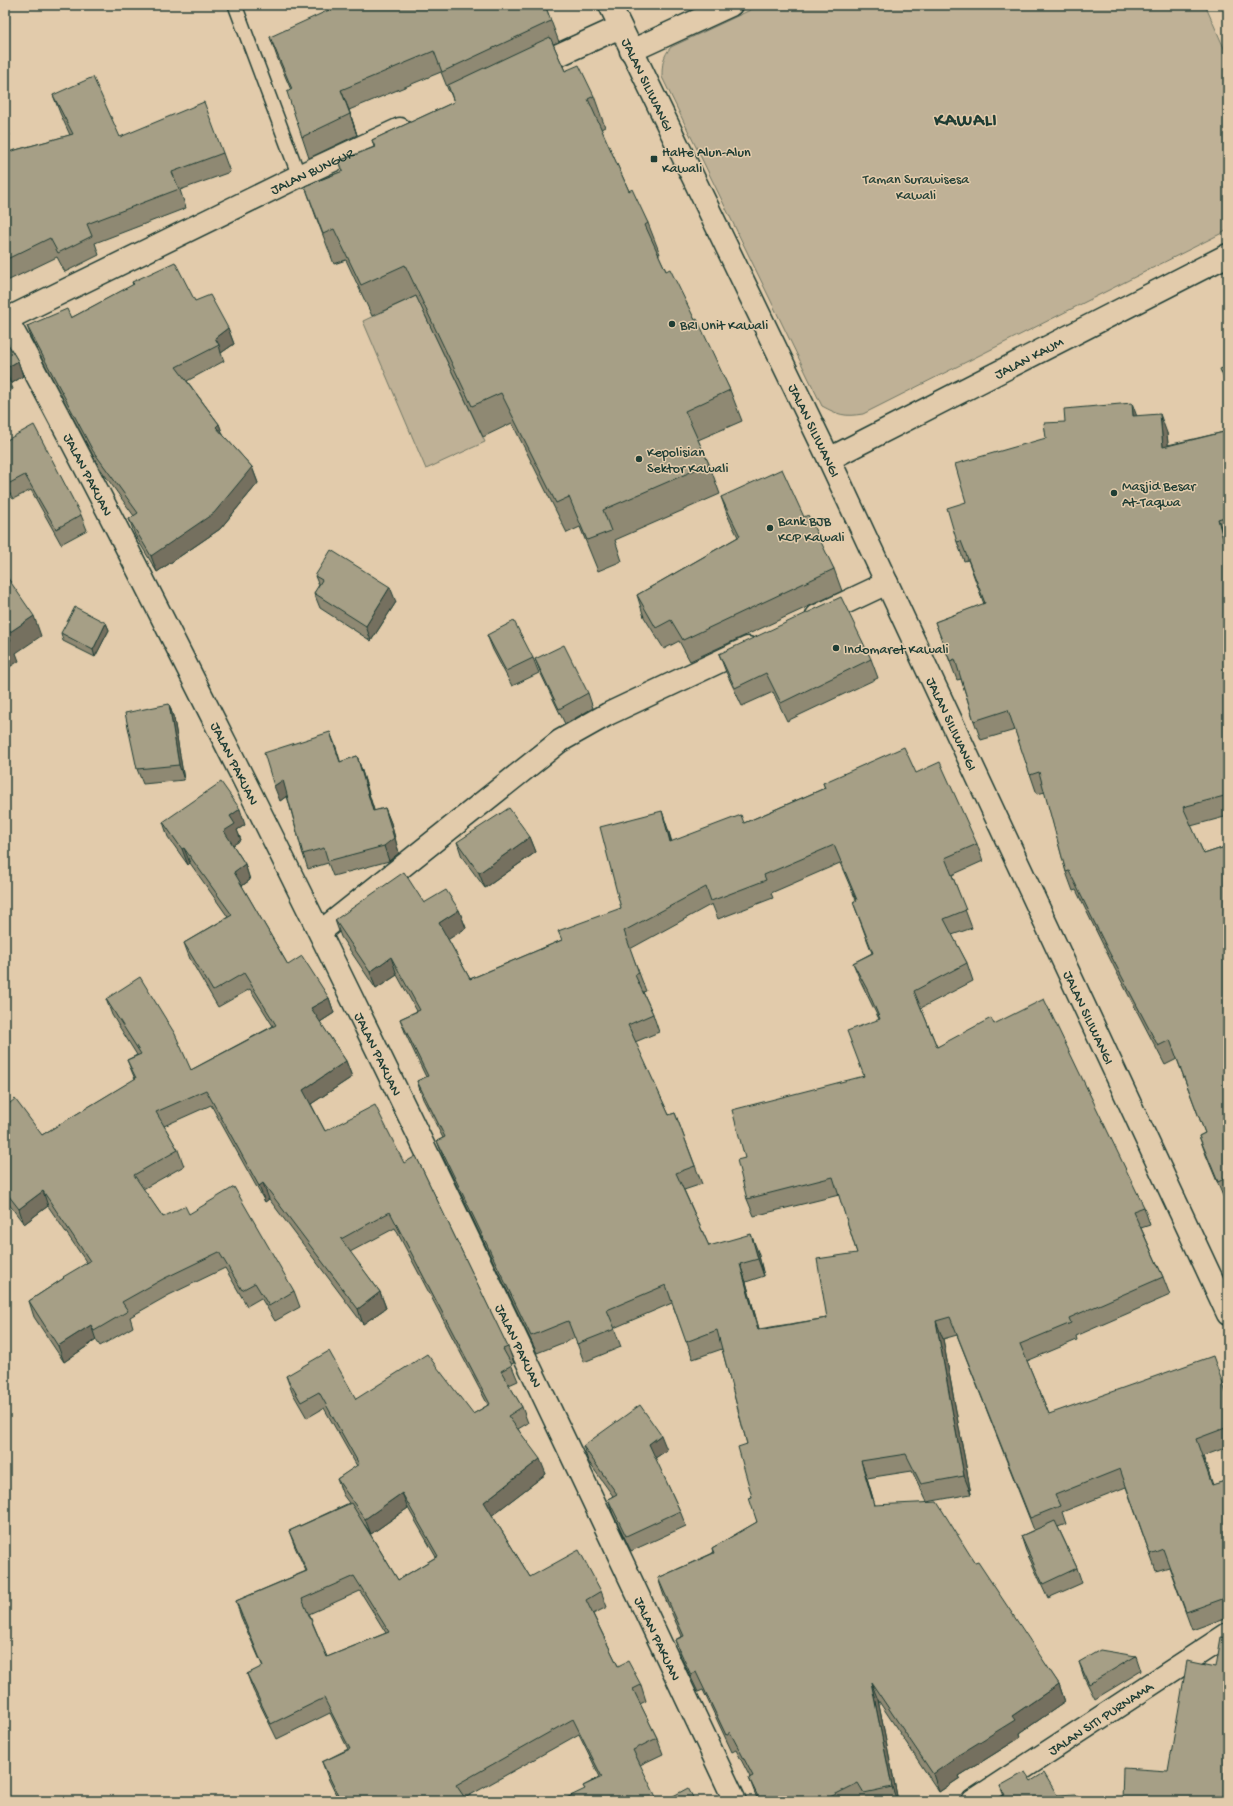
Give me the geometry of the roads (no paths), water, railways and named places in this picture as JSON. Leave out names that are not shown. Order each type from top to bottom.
[{"type":"main road","name":"JALAN SILIWANGI","points":[[610,5],[829,459],[1228,1314]]},
{"type":"main road","points":[[631,51],[731,5]]},
{"type":"main road","points":[[513,76],[620,27]]},
{"type":"main road","name":"JALAN BUNGUR","points":[[6,317],[299,176],[420,120]]},
{"type":"main road","name":"JALAN KAUM","points":[[829,459],[1228,256]]},
{"type":"main road","name":"JALAN PAKUAN","points":[[6,317],[108,508],[320,932],[507,1318],[735,1801]]},
{"type":"main road","points":[[801,623],[887,583]]},
{"type":"main road","points":[[320,932],[560,741],[608,714],[765,640]]},
{"type":"main road","name":"JALAN SITI PURNAMA","points":[[973,1801],[1228,1634]]},
{"type":"lane","points":[[235,5],[299,176]]},
{"type":"place","name":"Halte Alun-Alun Kawali","points":[[654,159]]},
{"type":"place","name":"BRI Unit Kawali","points":[[672,324]]},
{"type":"place","name":"Kepolisian Sektor Kawali","points":[[639,459]]},
{"type":"place","name":"Masjid Besar At-Taqwa","points":[[1114,493]]},
{"type":"place","name":"Bank BJB KCP Kawali","points":[[770,528]]},
{"type":"place","name":"Indomaret Kawali","points":[[836,648]]},
{"type":"district","name":"KAWALI","points":[[966,119]]},
{"type":"park label","name":"Taman Surawisesa Kawali","points":[[916,186]]}]
